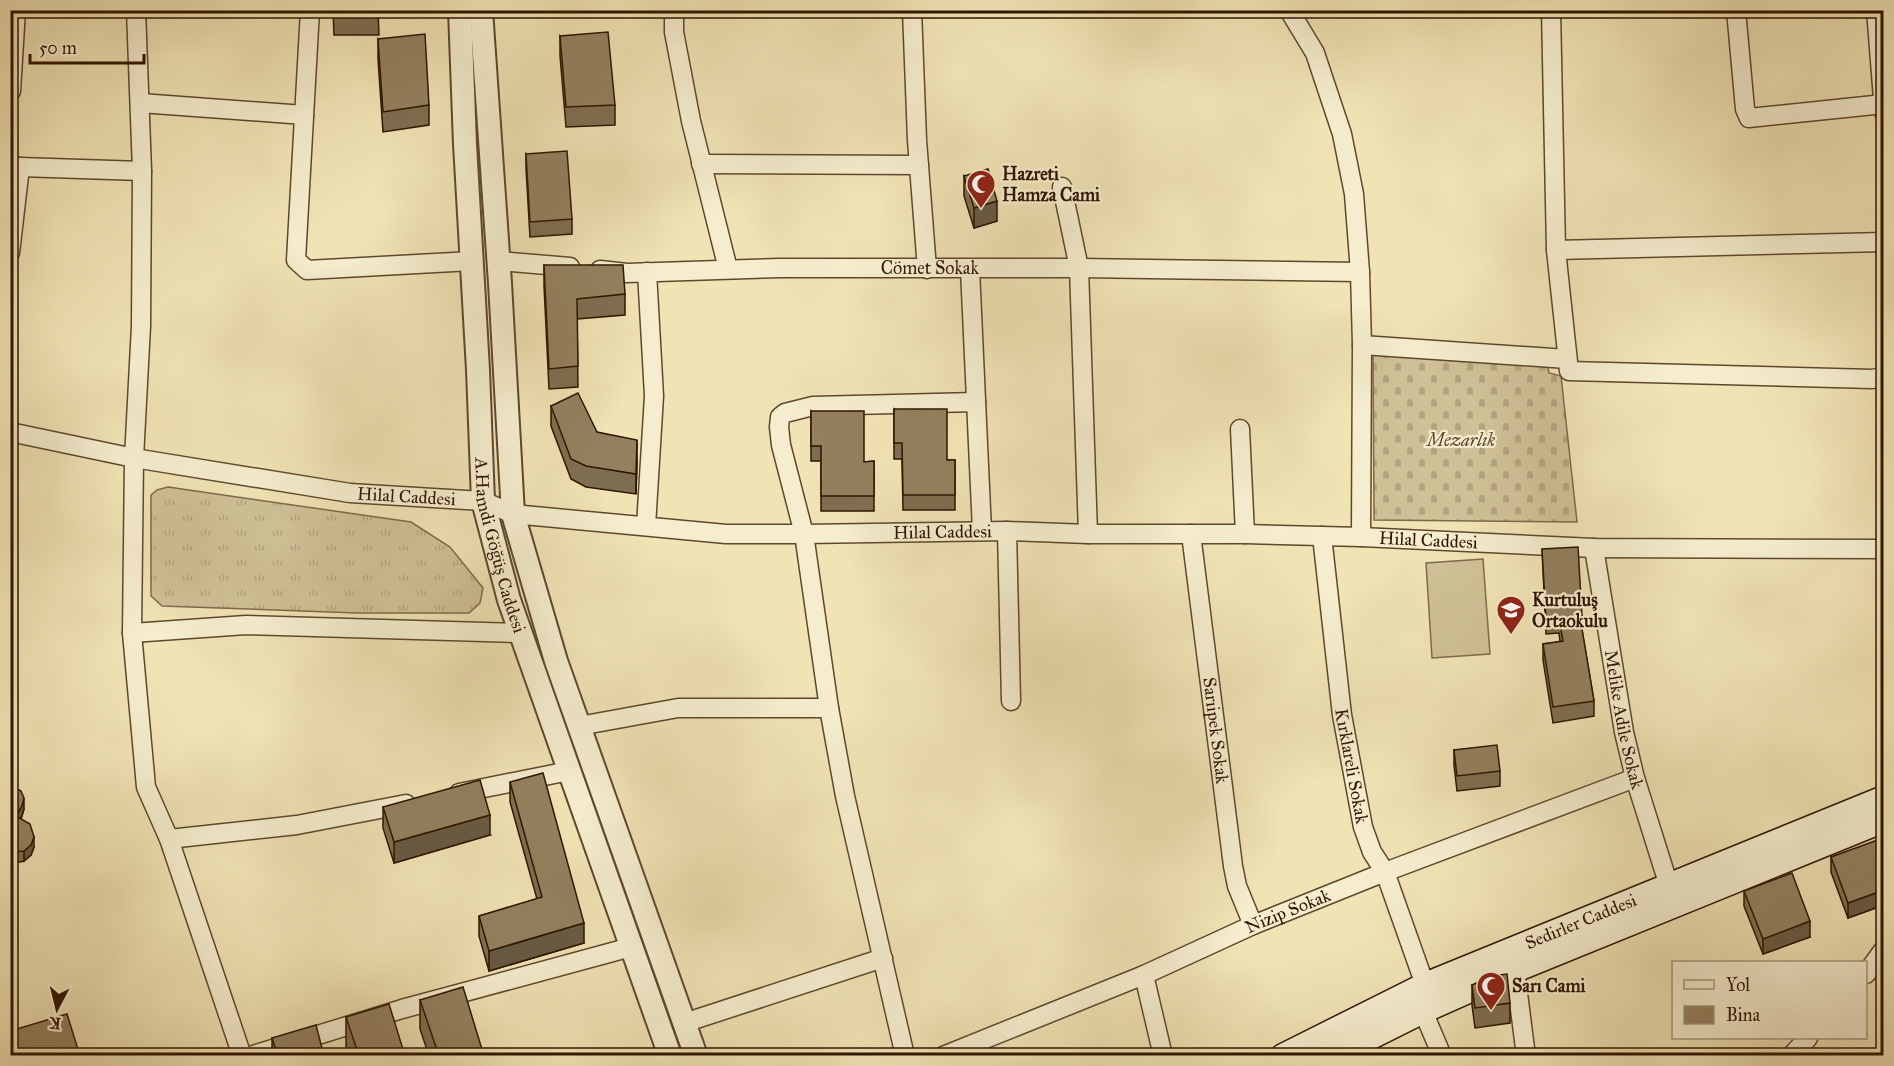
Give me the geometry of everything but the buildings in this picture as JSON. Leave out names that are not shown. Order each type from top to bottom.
[{"type":"main road","name":"Sedirler Caddesi","points":[[1283,1056],[1425,985],[1884,798]]},
{"type":"main road","name":"Sedirler Caddesi","points":[[1333,1056],[1423,1011],[1515,970],[1884,820]]},
{"type":"street","points":[[11,91],[16,10]]},
{"type":"street","points":[[136,10],[142,171],[141,326],[134,458],[132,633],[147,787],[169,839],[242,1056]]},
{"type":"street","name":"A.Hamdi Göğüş Caddesi","points":[[460,10],[483,501],[520,633],[670,1056]]},
{"type":"street","name":"A.Hamdi Göğüş Caddesi","points":[[481,10],[499,261],[513,514],[556,661],[696,1056]]},
{"type":"street","points":[[674,10],[674,32],[701,164],[728,269]]},
{"type":"street","points":[[912,10],[919,165],[927,269]]},
{"type":"street","points":[[1289,10],[1315,53],[1342,134],[1354,194],[1360,272],[1362,345],[1361,537]]},
{"type":"street","points":[[1551,10],[1556,250],[1569,371],[1872,379],[1884,377]]},
{"type":"street","points":[[1736,10],[1745,108],[1749,118],[1883,104]]},
{"type":"street","points":[[1876,10],[1884,112]]},
{"type":"street","points":[[307,11],[296,260],[307,270],[472,261]]},
{"type":"street","points":[[140,103],[304,115]]},
{"type":"street","points":[[701,164],[919,165]]},
{"type":"street","points":[[10,253],[15,166],[142,171]]},
{"type":"street","points":[[1062,187],[1079,268],[1088,534]]},
{"type":"street","points":[[1556,250],[1884,242]]},
{"type":"street","name":"Cömet Sokak","points":[[499,261],[627,273],[728,269],[1079,268],[1360,272]]},
{"type":"street","points":[[970,269],[982,531]]},
{"type":"street","points":[[646,526],[654,396],[647,272]]},
{"type":"street","points":[[1362,345],[1567,359]]},
{"type":"street","points":[[905,1056],[845,796],[829,708],[804,534],[781,445],[780,417],[784,413],[813,406],[976,402]]},
{"type":"street","points":[[1240,429],[1245,534]]},
{"type":"street","name":"Hilal Caddesi","points":[[10,432],[134,458],[350,493],[483,501],[513,514],[726,534],[982,531],[1245,534],[1594,548],[1884,549]]},
{"type":"street","points":[[1007,531],[1011,701]]},
{"type":"street","name":"Sarıipek Sokak","points":[[1191,534],[1233,866],[1237,886],[1253,925]]},
{"type":"street","name":"Kırklareli Sokak","points":[[1323,536],[1342,715],[1363,827],[1372,852],[1385,872],[1425,985]]},
{"type":"street","name":"Melike Adile Sokak","points":[[1594,548],[1624,732],[1635,778],[1669,886]]},
{"type":"street","points":[[132,633],[246,625],[520,633]]},
{"type":"street","points":[[579,726],[678,708],[829,708]]},
{"type":"street","points":[[444,796],[569,771]]},
{"type":"street","name":"Nizip Sokak","points":[[943,1056],[1144,975],[1253,925],[1385,872],[1635,778]]},
{"type":"street","points":[[169,839],[297,825],[422,801]]},
{"type":"street","points":[[250,1056],[402,1009],[631,947]]},
{"type":"street","points":[[684,1023],[883,958]]},
{"type":"street","points":[[1515,970],[1526,1056]]},
{"type":"street","points":[[1144,975],[1163,1056]]},
{"type":"street","points":[[1423,1011],[1442,1056]]},
{"type":"street","points":[[1791,1056],[1807,1039]]},
{"type":"green space","name":"Mezarlık","points":[[1373,355],[1547,364],[1549,373],[1561,376],[1577,522],[1374,520]]},
{"type":"green space","points":[[168,487],[411,522],[450,547],[483,588],[480,603],[469,613],[357,613],[162,606],[151,596],[151,495],[157,490]]},
{"type":"green space","points":[[1483,559],[1490,654],[1432,658],[1426,563]]},
{"type":"place","name":"Hazreti Hamza Cami","points":[[981,210]]},
{"type":"place","name":"Kurtuluş Ortaokulu","points":[[1511,636]]},
{"type":"place","name":"Sarı Cami","points":[[1491,1012]]}]
